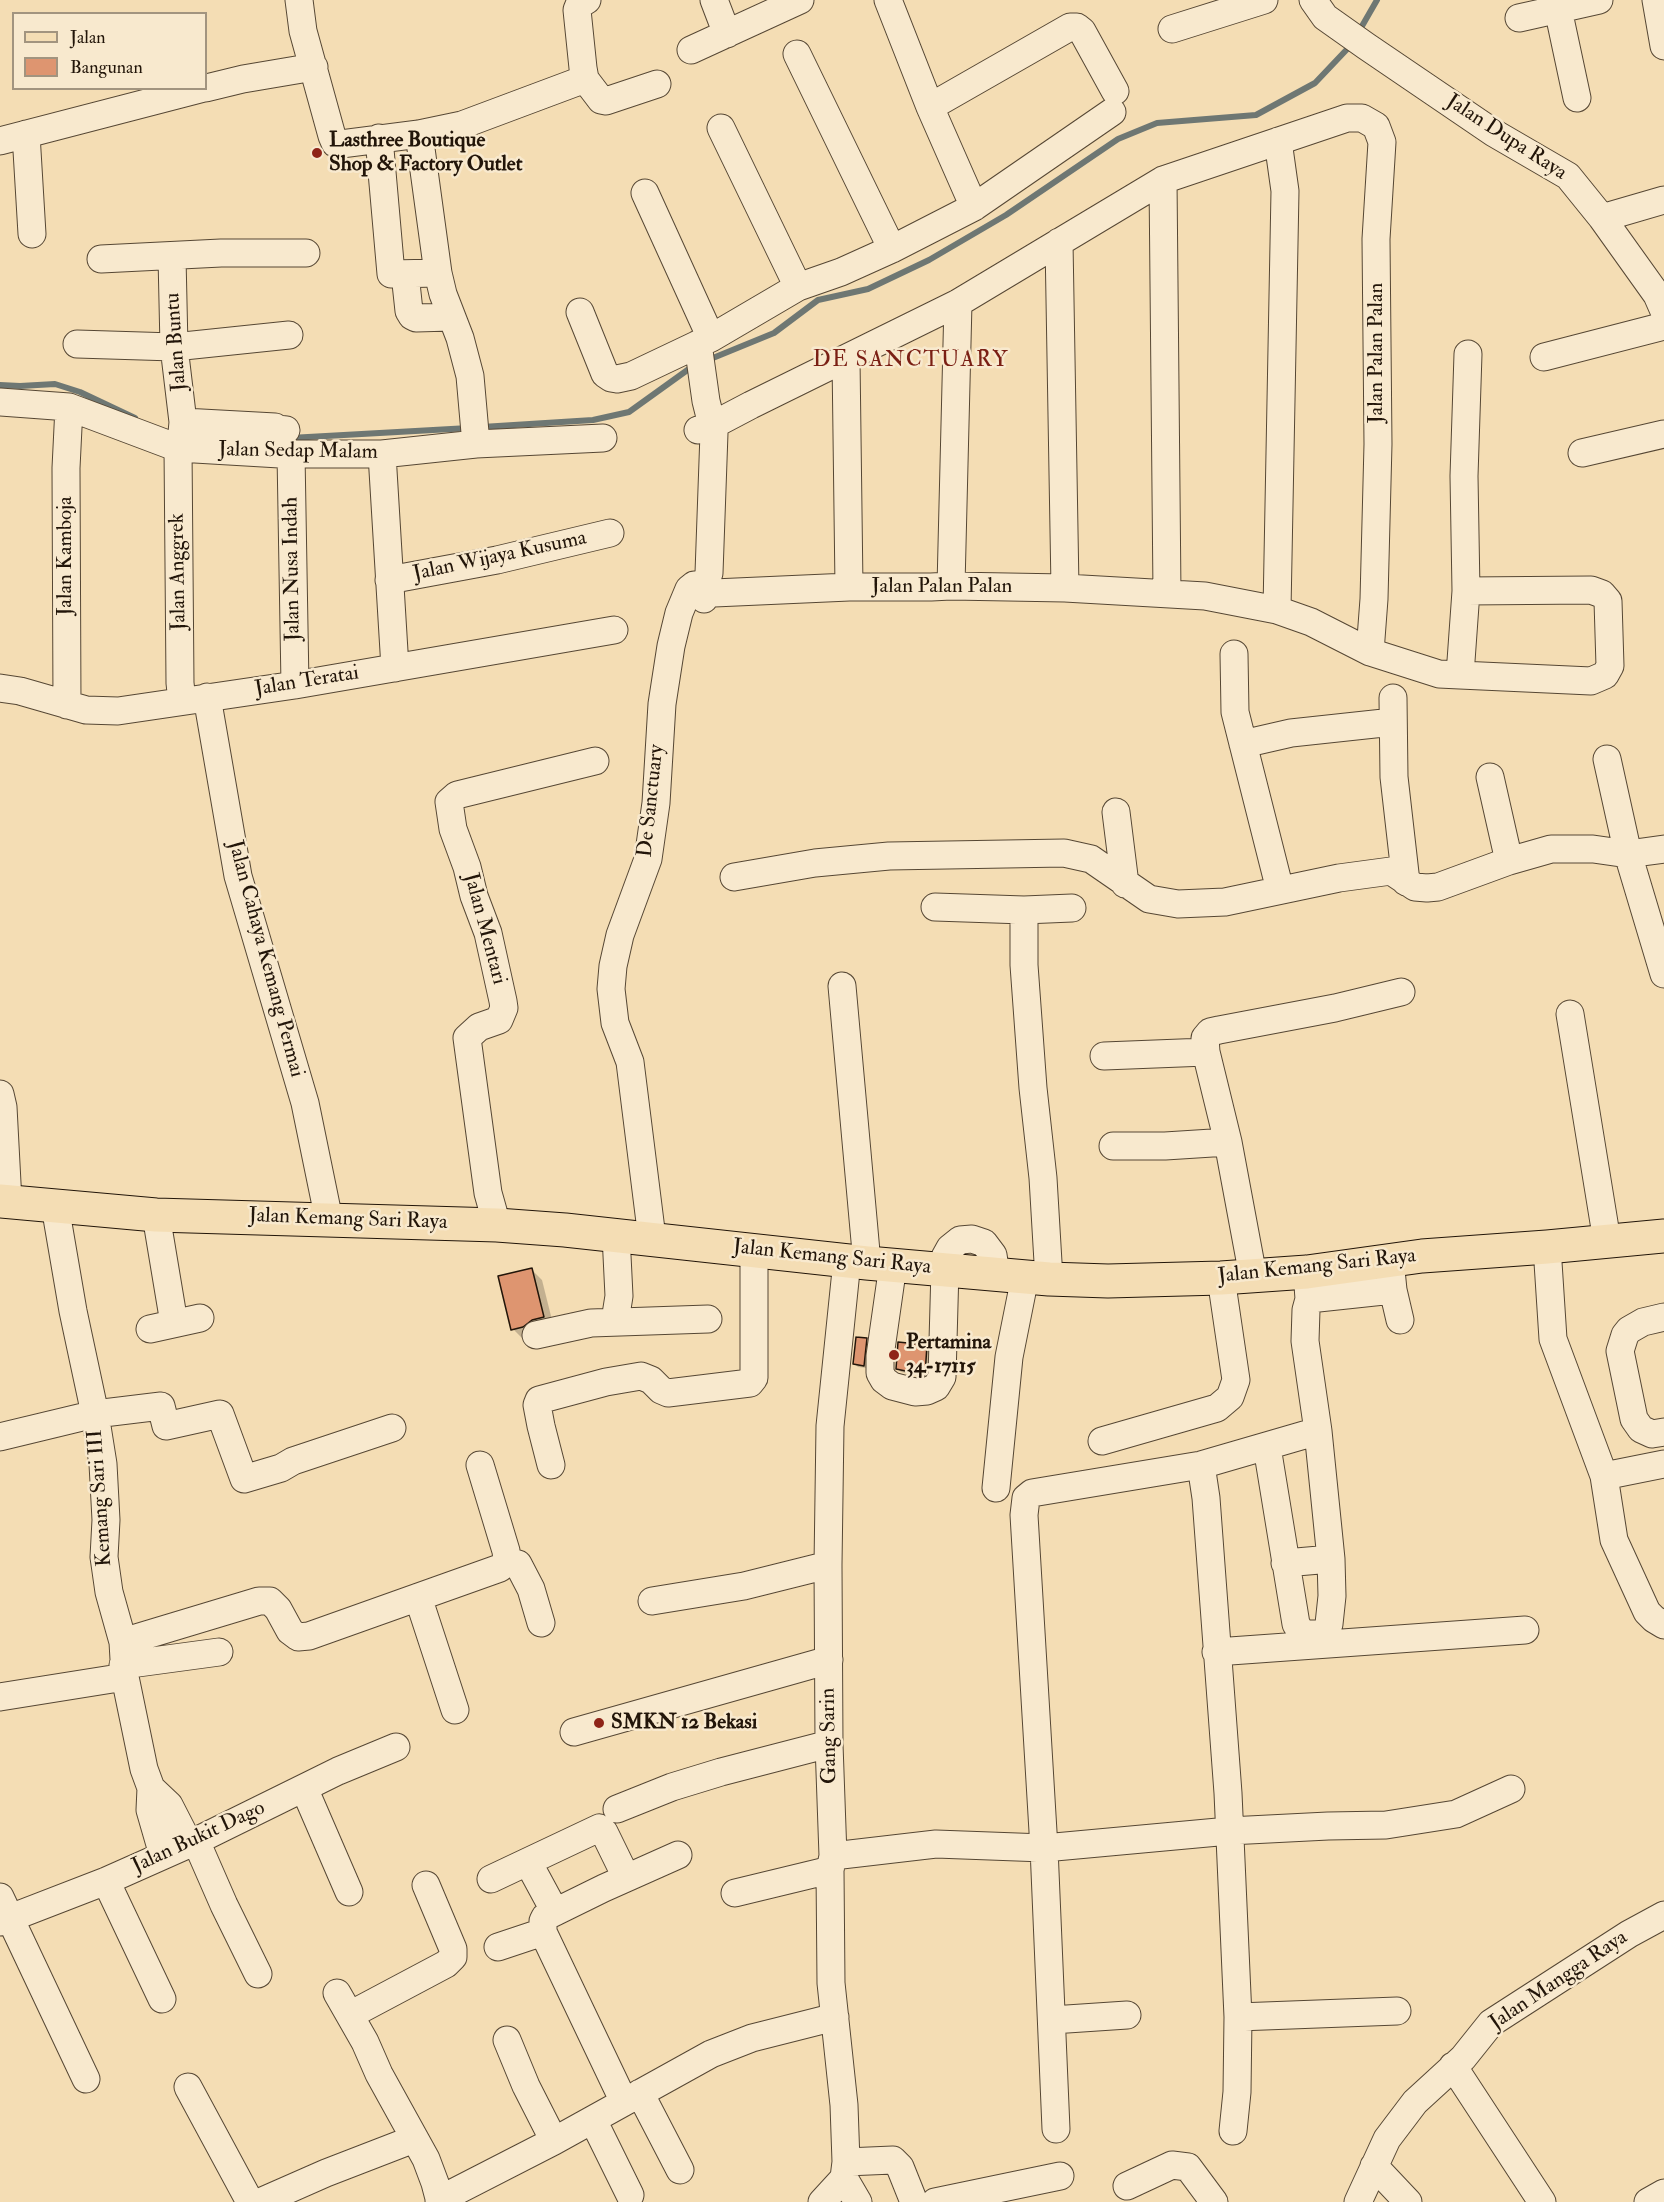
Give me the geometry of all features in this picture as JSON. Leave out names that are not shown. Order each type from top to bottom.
[{"type":"main road","name":"Jalan Kemang Sari Raya","points":[[4,1201],[156,1215],[497,1225],[633,1237],[869,1263],[1023,1277],[1108,1281],[1237,1277],[1308,1285],[1391,1275],[1422,1256],[1664,1236]]},
{"type":"street","points":[[299,0],[303,31],[335,143],[419,134],[462,124],[585,80]]},
{"type":"street","points":[[587,0],[579,5],[578,10],[585,80],[604,101],[657,84]]},
{"type":"street","points":[[714,0],[727,34]]},
{"type":"street","points":[[691,50],[800,0]]},
{"type":"street","points":[[888,0],[930,107],[974,207]]},
{"type":"street","points":[[1172,29],[1264,0]]},
{"type":"street","name":"Jalan Dupa Raya","points":[[1313,0],[1325,16],[1356,38],[1494,133],[1568,176],[1602,218],[1664,310]]},
{"type":"street","points":[[1656,0],[1664,46]]},
{"type":"street","points":[[1519,18],[1590,1]]},
{"type":"street","points":[[1558,9],[1577,98]]},
{"type":"street","points":[[705,383],[798,287],[841,272],[892,249],[974,207],[1114,101],[1082,31],[1077,27],[1070,27],[930,107]]},
{"type":"street","points":[[797,54],[892,249]]},
{"type":"street","points":[[207,88],[314,67]]},
{"type":"street","points":[[32,234],[13,138],[197,90]]},
{"type":"street","name":"Jalan Palan Palan","points":[[701,593],[951,585],[1065,588],[1205,596],[1277,609],[1311,622],[1370,652],[1374,599],[1378,444],[1376,239],[1382,142],[1376,126],[1370,121],[1356,117],[1163,180],[958,303],[751,405],[705,383]]},
{"type":"street","points":[[721,128],[798,287]]},
{"type":"street","points":[[419,134],[438,273],[470,376],[475,433]]},
{"type":"street","points":[[379,138],[383,164],[390,272],[393,275],[438,273]]},
{"type":"street","points":[[1277,609],[1285,191],[1278,141]]},
{"type":"street","points":[[1163,180],[1167,593]]},
{"type":"street","points":[[645,193],[705,383],[709,573],[701,593]]},
{"type":"street","points":[[1602,218],[1664,200]]},
{"type":"street","points":[[1059,242],[1065,588]]},
{"type":"street","points":[[101,259],[221,253],[306,253]]},
{"type":"street","name":"Jalan Buntu","points":[[172,257],[174,347],[181,435]]},
{"type":"street","points":[[405,274],[409,311],[412,316],[416,318],[451,316]]},
{"type":"street","points":[[951,585],[958,303]]},
{"type":"street","points":[[580,312],[603,372],[611,378],[631,376],[705,383]]},
{"type":"street","points":[[1544,357],[1664,326]]},
{"type":"street","points":[[77,344],[174,347],[289,335]]},
{"type":"street","points":[[1460,675],[1466,591],[1464,476],[1468,354]]},
{"type":"street","points":[[846,359],[849,587]]},
{"type":"street","name":"Jalan Sedap Malam","points":[[0,402],[69,407],[181,435],[289,442],[382,454],[475,433],[603,438]]},
{"type":"street","name":"Jalan Kamboja","points":[[67,705],[66,468],[69,407]]},
{"type":"street","points":[[1582,453],[1664,434]]},
{"type":"street","name":"Jalan Anggrek","points":[[181,435],[180,683],[195,699]]},
{"type":"street","name":"Jalan Nusa Indah","points":[[289,442],[295,685]]},
{"type":"street","points":[[382,454],[395,668]]},
{"type":"street","name":"Jalan Wijaya Kusuma","points":[[389,580],[497,560],[610,533]]},
{"type":"street","points":[[1370,652],[1439,674],[1592,681],[1605,675],[1610,666],[1608,601],[1602,594],[1591,590],[1466,591]]},
{"type":"street","name":"De Sanctuary","points":[[615,1321],[633,1237],[630,1062],[615,1023],[611,989],[613,966],[620,935],[648,859],[656,803],[660,717],[671,646],[679,613],[701,593]]},
{"type":"street","name":"Jalan Teratai","points":[[0,688],[20,691],[86,710],[118,711],[295,685],[614,630]]},
{"type":"street","points":[[1234,654],[1235,712],[1280,890]]},
{"type":"street","name":"Jalan Cahaya Kemang Permai","points":[[195,699],[238,876],[305,1103],[329,1220]]},
{"type":"street","points":[[1243,744],[1393,710],[1394,777],[1406,882]]},
{"type":"street","points":[[1607,759],[1628,854],[1664,974]]},
{"type":"street","name":"Jalan Mentari","points":[[497,1225],[488,1193],[467,1038],[479,1027],[499,1020],[504,1008],[488,933],[453,829],[449,802],[457,795],[596,760]]},
{"type":"street","points":[[1490,777],[1509,861]]},
{"type":"street","points":[[1116,812],[1125,884]]},
{"type":"street","points":[[734,877],[815,863],[889,856],[1064,853],[1091,859],[1149,899],[1179,904],[1224,902],[1340,878],[1391,871],[1415,887],[1427,888],[1551,849],[1593,849],[1628,854],[1664,849]]},
{"type":"street","points":[[935,907],[1024,910],[1072,908]]},
{"type":"street","points":[[996,1488],[1009,1357],[1043,1178],[1033,1088],[1026,987],[1024,910]]},
{"type":"street","points":[[842,986],[880,1373],[884,1380],[892,1386],[915,1392],[927,1391],[936,1387],[942,1377],[945,1269]]},
{"type":"street","points":[[1102,1441],[1217,1408],[1230,1397],[1236,1380],[1237,1277],[1228,1142],[1206,1052],[1205,1038],[1210,1032],[1335,1008],[1401,992]]},
{"type":"street","points":[[1570,1014],[1606,1241]]},
{"type":"street","points":[[1104,1056],[1206,1052]]},
{"type":"street","points":[[1,1103],[4,1201]]},
{"type":"street","points":[[1113,1146],[1166,1146],[1228,1142]]},
{"type":"street","name":"Kemang Sari III","points":[[55,1206],[103,1464],[106,1520],[104,1557],[109,1592],[144,1769],[151,1788],[150,1810],[163,1856]]},
{"type":"street","points":[[156,1215],[174,1323]]},
{"type":"street","points":[[1547,1247],[1553,1339],[1604,1476],[1614,1540],[1647,1612],[1664,1625]]},
{"type":"street","points":[[551,1465],[537,1405],[539,1400],[606,1382],[641,1376],[651,1380],[661,1390],[668,1393],[750,1383],[754,1378],[754,1251]]},
{"type":"street","name":"Gang Sarin","points":[[845,2170],[844,2105],[831,1983],[828,1565],[830,1426],[869,1263]]},
{"type":"street","points":[[1391,1275],[1400,1320]]},
{"type":"street","points":[[1267,1447],[1296,1624],[1300,1632],[1312,1635],[1326,1631],[1332,1596],[1331,1559],[1318,1431],[1305,1341],[1308,1285]]},
{"type":"street","points":[[1664,1317],[1643,1322],[1629,1330],[1620,1351],[1634,1419],[1641,1429],[1652,1434],[1664,1432]]},
{"type":"street","points":[[536,1335],[591,1323],[708,1319]]},
{"type":"street","points":[[0,1437],[95,1414],[161,1406],[166,1426],[220,1414],[244,1479],[392,1428]]},
{"type":"street","points":[[1056,2129],[1044,1848],[1025,1527],[1026,1498],[1032,1493],[1202,1465],[1318,1431]]},
{"type":"street","points":[[1604,1476],[1664,1464]]},
{"type":"street","points":[[480,1465],[507,1561]]},
{"type":"street","points":[[1202,1465],[1228,1793],[1238,2017],[1233,2131]]},
{"type":"street","points":[[1285,1563],[1331,1559]]},
{"type":"street","points":[[0,1697],[124,1662],[259,1601],[270,1601],[278,1609],[290,1631],[298,1637],[309,1636],[490,1572],[500,1568],[507,1561]]},
{"type":"street","points":[[507,1561],[518,1564],[531,1589],[541,1623]]},
{"type":"street","points":[[652,1601],[744,1586],[828,1565]]},
{"type":"street","points":[[418,1598],[455,1710]]},
{"type":"street","points":[[1216,1652],[1525,1630]]},
{"type":"street","points":[[124,1662],[219,1652]]},
{"type":"street","points":[[574,1732],[829,1660]]},
{"type":"street","points":[[617,1809],[672,1787],[829,1744]]},
{"type":"street","name":"Jalan Bukit Dago","points":[[3,1913],[106,1881],[193,1843],[304,1788],[396,1747]]},
{"type":"street","name":"Kemang Sari III","points":[[151,1788],[169,1804],[193,1843],[258,1974]]},
{"type":"street","points":[[304,1788],[349,1892]]},
{"type":"street","points":[[735,1893],[831,1863],[936,1844],[1044,1848],[1229,1831],[1386,1825],[1456,1814],[1511,1789]]},
{"type":"street","points":[[491,1879],[599,1828],[604,1832],[626,1877]]},
{"type":"street","points":[[498,1947],[549,1922],[626,1877],[678,1855]]},
{"type":"street","points":[[528,1862],[549,1922],[632,2097],[680,2170]]},
{"type":"street","points":[[106,1881],[162,1999]]},
{"type":"street","points":[[426,1886],[453,1950],[453,1957],[446,1964],[344,2004],[432,2175],[439,2201],[593,2120],[711,2054],[752,2038],[835,2017]]},
{"type":"street","points":[[3,1913],[86,2079]]},
{"type":"street","name":"Jalan Mangga Raya","points":[[1358,2202],[1387,2139],[1415,2102],[1472,2047],[1491,2023],[1629,1934],[1664,1915]]},
{"type":"street","points":[[1238,2017],[1397,2011]]},
{"type":"street","points":[[1052,2020],[1127,2015]]},
{"type":"street","points":[[507,2040],[526,2086],[554,2140]]},
{"type":"street","points":[[1453,2066],[1542,2202]]},
{"type":"street","points":[[188,2087],[250,2202]]},
{"type":"street","points":[[593,2120],[630,2195]]},
{"type":"street","points":[[260,2202],[414,2139]]},
{"type":"street","points":[[822,2202],[845,2170],[893,2160],[900,2167],[914,2202]]},
{"type":"street","points":[[1127,2186],[1172,2165],[1188,2167],[1214,2202]]},
{"type":"street","points":[[1374,2166],[1408,2202]]},
{"type":"street","points":[[845,2170],[858,2202]]},
{"type":"street","points":[[935,2202],[1060,2176]]},
{"type":"street","points":[[1648,2202],[1664,2193]]},
{"type":"building","points":[[532,1268],[544,1317],[511,1330],[498,1276]]},
{"type":"building","points":[[856,1337],[867,1338],[864,1366],[853,1364]]},
{"type":"building","points":[[898,1342],[927,1345],[925,1375],[896,1369]]},
{"type":"waterway","points":[[1358,33],[1377,0]]},
{"type":"waterway","points":[[708,360],[774,333],[818,300],[868,289],[929,260],[1006,215],[1118,139],[1157,123],[1256,115],[1315,83],[1351,45]]},
{"type":"waterway","points":[[482,427],[593,420],[629,412],[693,366]]},
{"type":"waterway","points":[[0,385],[55,384],[80,392],[135,418]]},
{"type":"waterway","points":[[290,438],[469,428]]},
{"type":"place","name":"Lasthree Boutique Shop & Factory Outlet","points":[[317,153]]},
{"type":"place","name":"Pertamina 34-17115","points":[[894,1355]]},
{"type":"place","name":"SMKN 12 Bekasi","points":[[599,1723]]},
{"type":"district","name":"DE SANCTUARY","points":[[911,361]]}]
